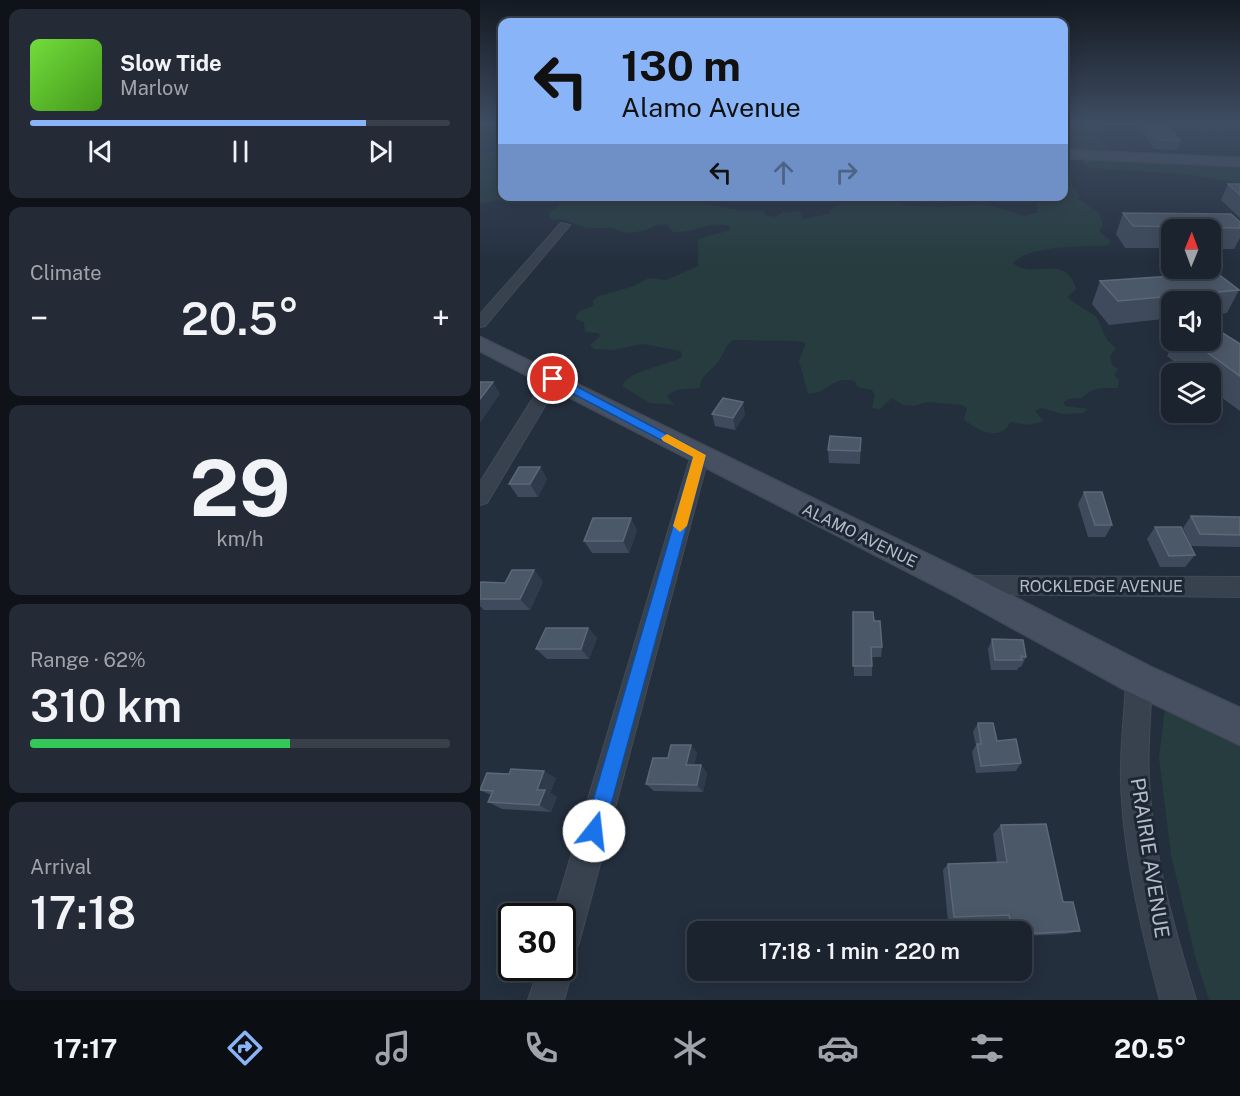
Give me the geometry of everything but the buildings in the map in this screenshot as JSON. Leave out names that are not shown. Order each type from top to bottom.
[{"type":"street","points":[[480,323],[565,225]]},
{"type":"street","name":"ALAMO AVENUE","points":[[480,343],[962,585],[1139,679],[1240,727]]},
{"type":"street","points":[[480,498],[553,379]]},
{"type":"street","points":[[573,903],[700,455]]},
{"type":"street","name":"ROCKLEDGE AVENUE","points":[[962,585],[1240,587]]},
{"type":"street","name":"PRAIRIE AVENUE","points":[[1139,679],[1135,780],[1143,842],[1162,939],[1178,1000]]},
{"type":"street","points":[[546,1000],[552,981]]},
{"type":"green space","points":[[480,170],[498,170],[498,201],[480,203]]},
{"type":"green space","points":[[1068,170],[1070,170],[1073,174],[1070,181],[1080,197],[1078,199],[1099,213],[1103,225],[1099,231],[1112,242],[1105,246],[1042,250],[1021,257],[1013,263],[1021,268],[1065,271],[1071,278],[1076,289],[1068,297],[1096,316],[1107,340],[1116,348],[1110,356],[1112,365],[1118,369],[1114,375],[1119,380],[1118,388],[1094,390],[1082,398],[1068,399],[1063,403],[1066,406],[1088,409],[1083,413],[1063,414],[1041,408],[1035,411],[1044,421],[1029,425],[1010,422],[1001,432],[995,433],[981,430],[964,419],[967,408],[962,405],[928,402],[913,406],[903,405],[892,398],[880,409],[872,408],[875,395],[872,390],[857,387],[855,381],[840,381],[821,391],[808,394],[799,361],[806,343],[796,341],[732,340],[719,361],[705,376],[700,388],[671,393],[667,396],[674,405],[650,403],[622,386],[640,372],[682,357],[681,351],[643,344],[612,350],[594,349],[590,345],[600,336],[598,333],[585,332],[584,322],[575,319],[578,312],[593,306],[593,300],[599,296],[631,287],[649,278],[666,280],[698,266],[698,239],[730,230],[729,226],[713,225],[673,232],[667,225],[660,224],[643,231],[627,233],[612,228],[586,228],[565,220],[549,219],[550,212],[561,201],[702,201],[703,204],[744,211],[764,211],[765,215],[775,217],[783,212],[799,211],[803,219],[829,214],[831,209],[841,204],[840,201],[891,201],[909,206],[945,207],[984,204],[1025,216],[1038,212],[1036,201],[1068,201]]},
{"type":"green space","points":[[1115,170],[1240,170],[1240,183],[1181,174]]},
{"type":"green space","points":[[814,201],[840,201],[813,203]]},
{"type":"green space","points":[[1165,708],[1240,743],[1240,1000],[1209,1000],[1195,956],[1171,855],[1159,758]]},
{"type":"slow traffic","points":[[667,438],[700,455],[680,526]]},
{"type":"route","points":[[553,379],[700,455],[594,831]]}]
